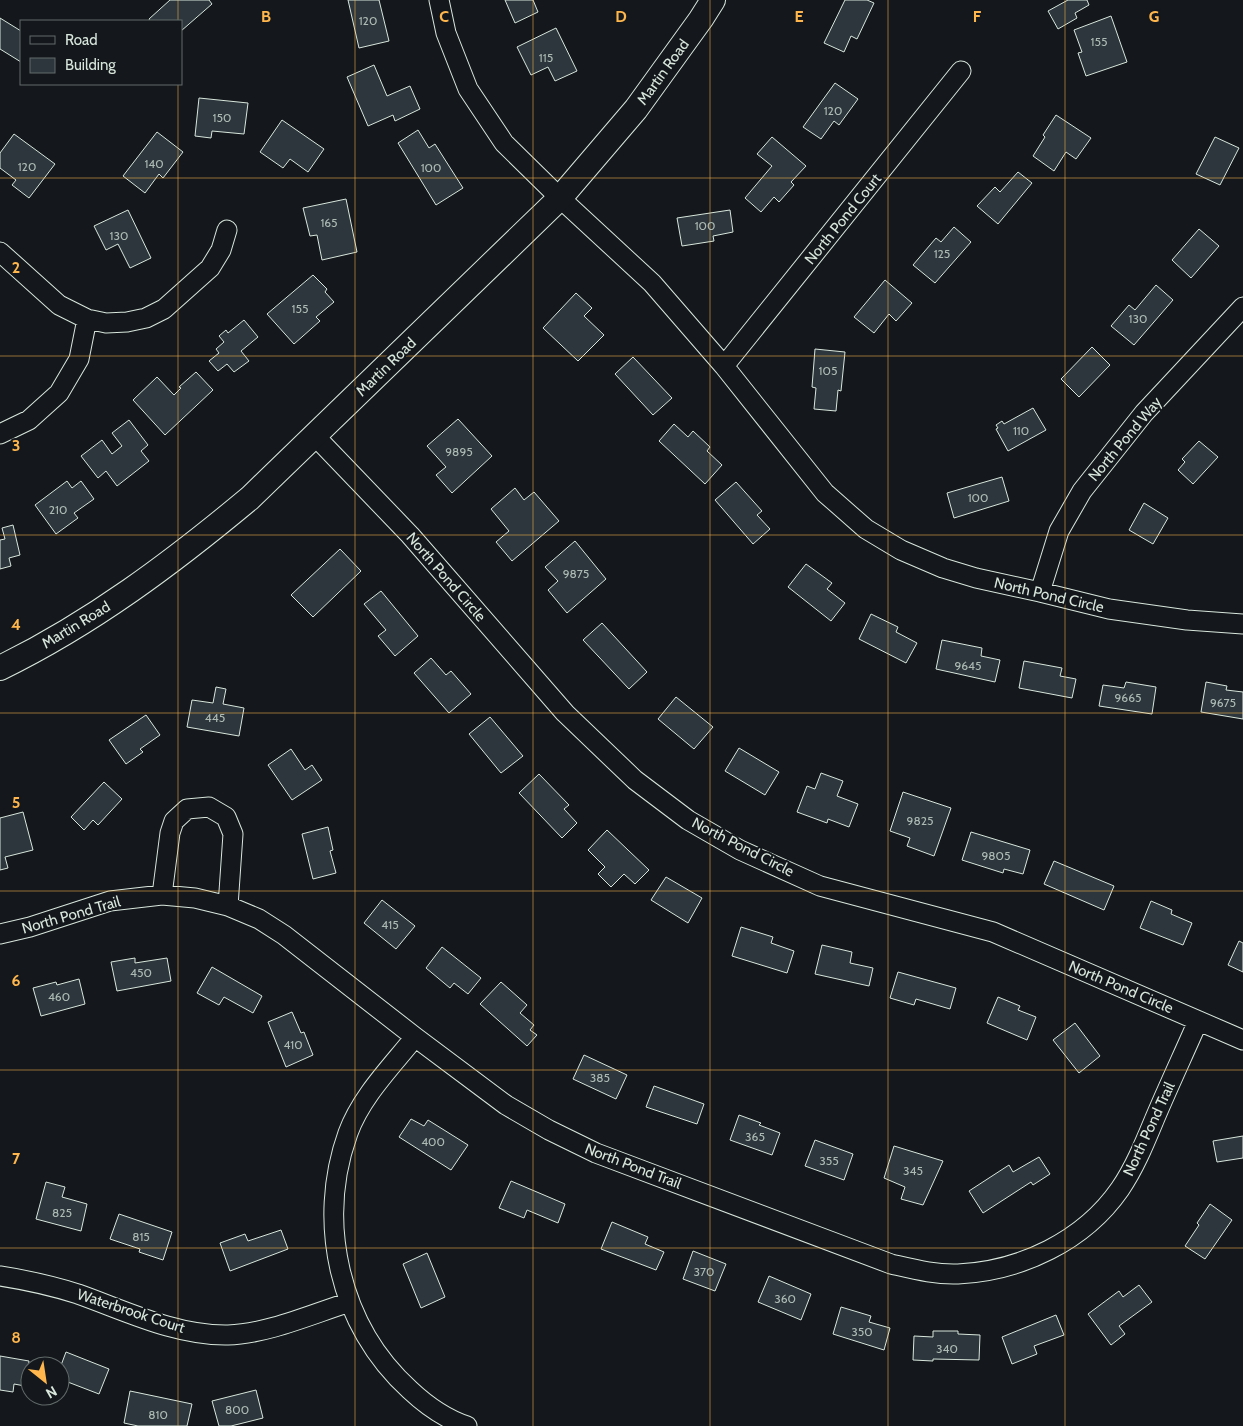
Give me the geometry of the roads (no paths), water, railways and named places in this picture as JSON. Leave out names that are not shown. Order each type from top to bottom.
[{"type":"street","name":"North Pond Circle","points":[[439,0],[446,33],[468,89],[504,143],[652,283],[724,366],[826,493],[866,529],[901,550],[943,568],[976,578],[1109,609],[1186,620],[1243,624]]},
{"type":"street","name":"Martin Road","points":[[0,668],[74,628],[136,588],[196,544],[230,515],[560,198],[636,110],[701,19],[712,0]]},
{"type":"street","name":"North Pond Court","points":[[724,366],[961,71]]},
{"type":"street","points":[[0,252],[60,305],[87,319],[106,323],[127,322],[146,318],[164,309],[210,268],[221,250],[227,230]]},
{"type":"street","name":"North Pond Way","points":[[1040,592],[1059,531],[1082,491],[1144,413],[1243,307]]},
{"type":"street","points":[[0,434],[29,420],[59,393],[79,358],[87,319]]},
{"type":"street","name":"North Pond Circle","points":[[314,436],[410,535],[565,713],[635,780],[688,820],[740,850],[820,886],[993,932],[1243,1040]]},
{"type":"street","points":[[162,895],[170,833],[174,821],[188,809],[209,807],[226,817],[233,834],[228,906]]},
{"type":"street","name":"North Pond Trail","points":[[0,934],[30,927],[110,901],[162,895],[196,898],[228,906],[259,919],[284,935],[506,1105],[549,1130],[596,1153],[891,1264],[924,1272],[957,1274],[996,1270],[1038,1256],[1070,1238],[1101,1212],[1120,1189],[1134,1165],[1198,1020]]},
{"type":"street","points":[[415,1037],[363,1102],[348,1131],[339,1161],[333,1193],[333,1226],[339,1268],[350,1302],[368,1340],[394,1376],[422,1402],[458,1423],[467,1426]]},
{"type":"street","name":"Waterbrook Court","points":[[0,1276],[22,1279],[76,1294],[155,1322],[204,1333],[228,1335],[256,1332],[350,1302]]}]
